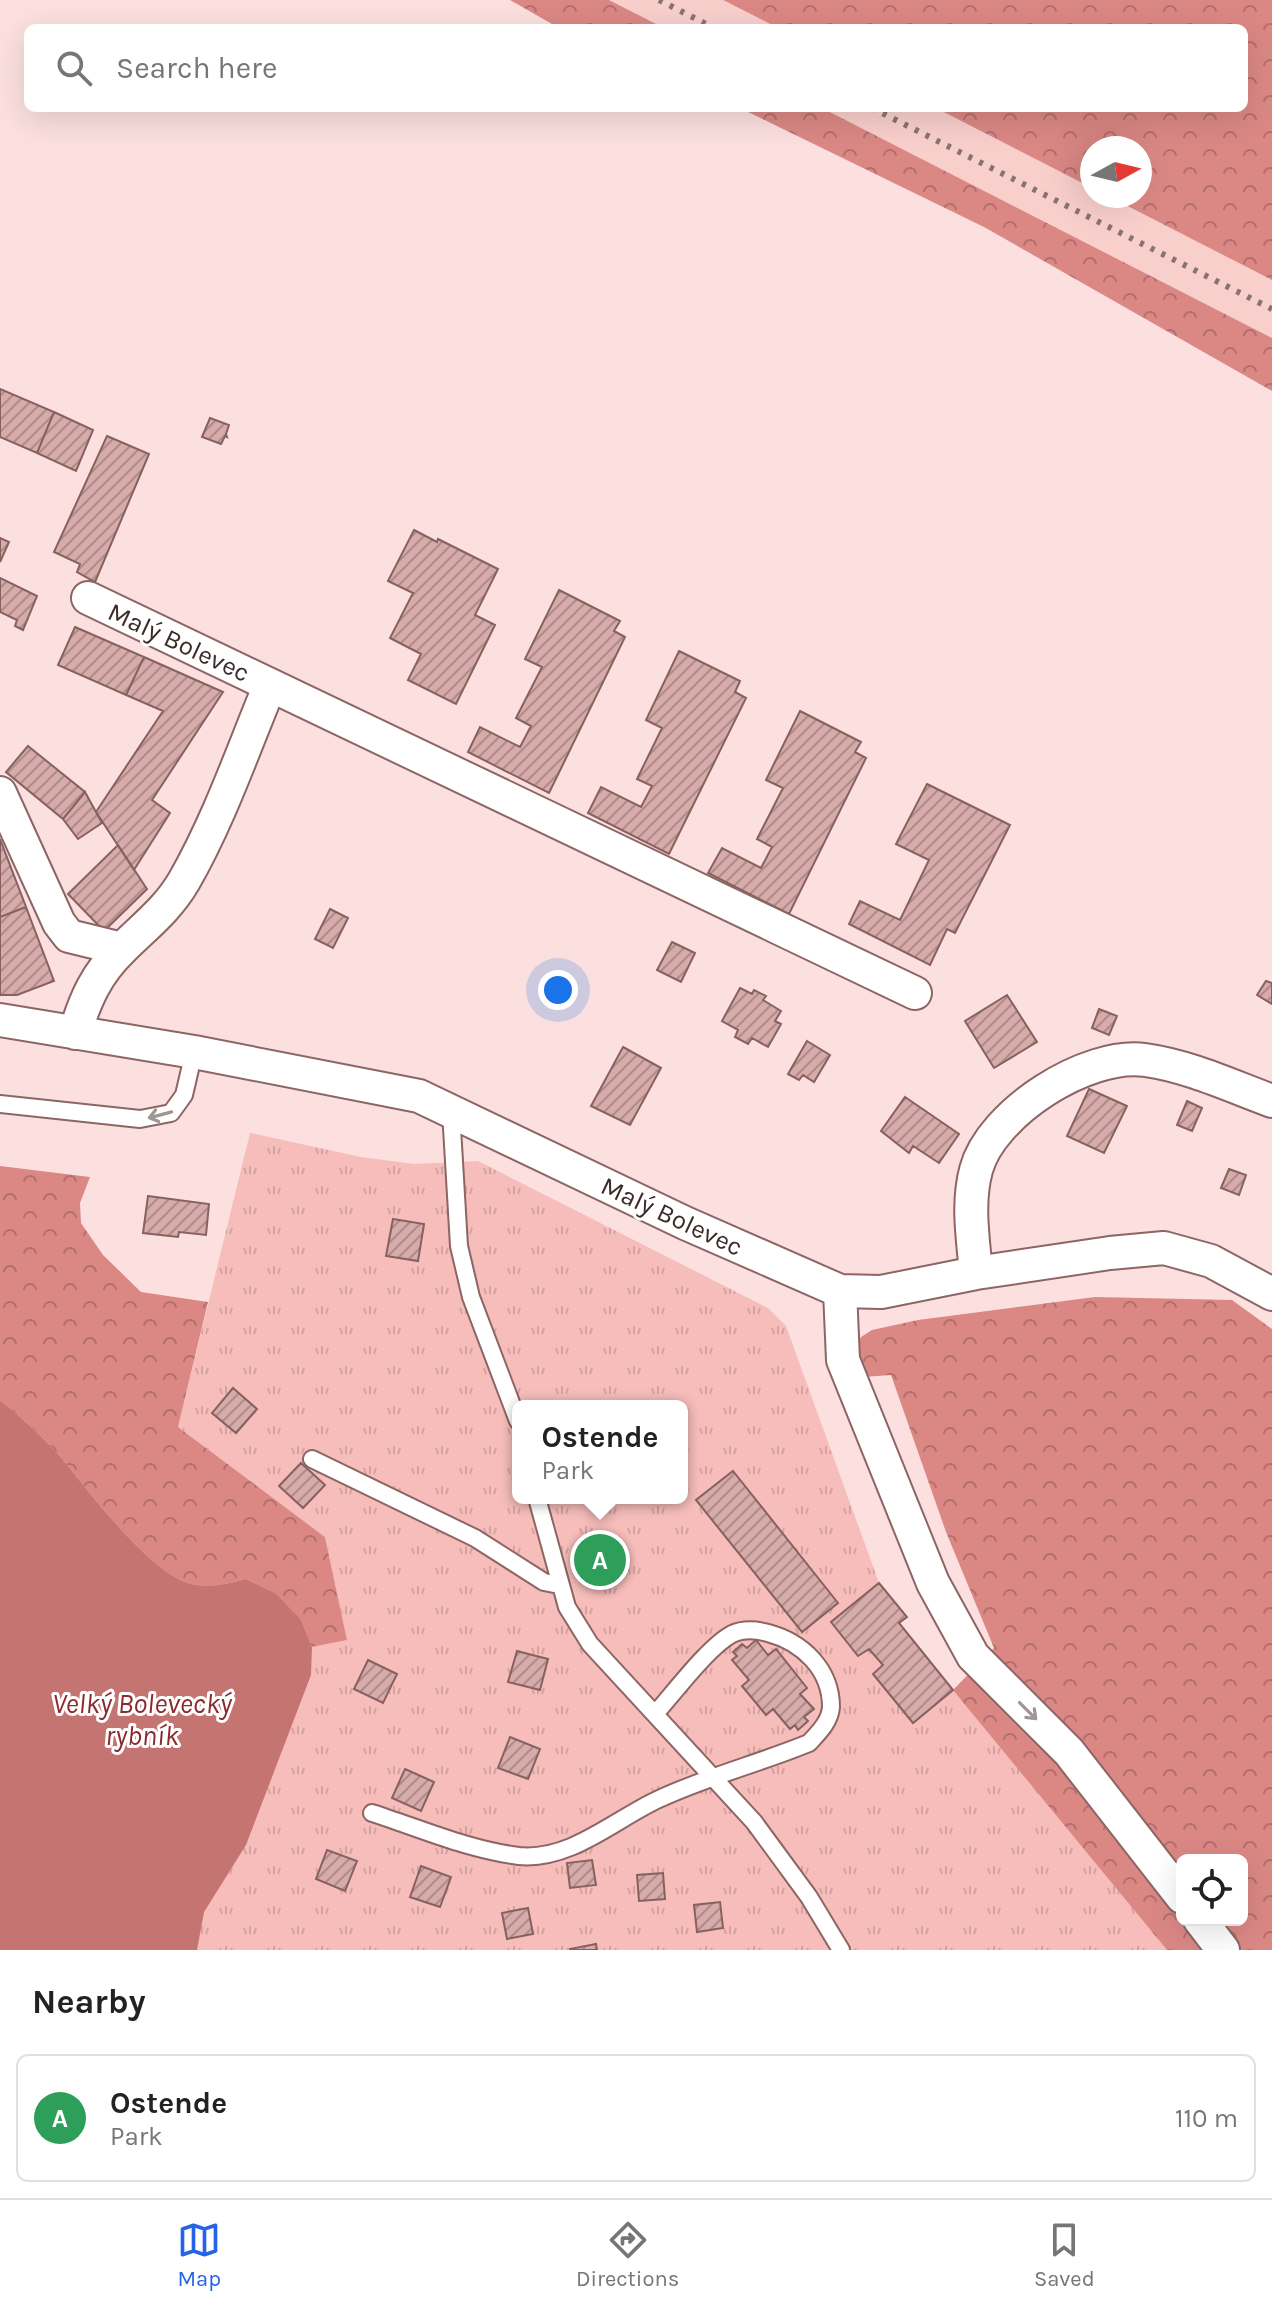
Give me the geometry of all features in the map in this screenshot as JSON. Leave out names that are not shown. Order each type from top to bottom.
[{"type":"street","name":"Malý Bolevec","points":[[88,598],[915,993]]},
{"type":"street","name":"Malý Bolevec","points":[[75,1033],[86,998],[102,972],[122,949],[153,923],[182,884],[208,834],[270,685]]},
{"type":"street","points":[[0,793],[59,923],[69,936],[122,949]]},
{"type":"street","name":"Malý Bolevec","points":[[0,1020],[194,1052],[419,1096],[685,1223],[840,1291],[881,1292],[976,1273],[1164,1248],[1211,1261],[1272,1294]]},
{"type":"street","points":[[976,1273],[970,1205],[977,1167],[995,1134],[1025,1105],[1066,1078],[1113,1060],[1143,1059],[1191,1071],[1272,1101]]},
{"type":"street","points":[[840,1291],[843,1360],[933,1583],[973,1656],[1069,1752],[1176,1889]]},
{"type":"street","points":[[1205,1926],[1223,1950]]},
{"type":"lane","points":[[0,1104],[140,1119],[171,1113],[184,1095],[194,1052]]},
{"type":"lane","points":[[451,1111],[459,1246],[471,1297],[512,1405]]},
{"type":"lane","points":[[312,1459],[475,1538],[544,1582],[559,1585]]},
{"type":"lane","points":[[539,1504],[567,1607],[590,1644],[754,1822],[809,1897],[841,1950]]},
{"type":"lane","points":[[372,1813],[478,1847],[522,1856],[561,1850],[591,1837],[659,1798],[809,1743],[825,1726],[831,1708],[824,1679],[814,1659],[801,1646],[759,1631],[742,1631],[719,1644],[655,1714]]},
{"type":"shaded area","points":[[609,0],[723,0],[770,24],[656,24]]},
{"type":"shaded area","points":[[830,112],[944,112],[1080,182],[1080,208],[1131,208],[1272,280],[1272,338]]},
{"type":"green space","points":[[510,0],[609,0],[656,24],[552,24]]},
{"type":"green space","points":[[723,0],[1272,0],[1272,280],[1131,208],[1152,208],[1152,136],[1080,136],[1080,182],[944,112],[1248,112],[1248,24],[770,24]]},
{"type":"green space","points":[[748,112],[830,112],[1272,338],[1272,391],[984,227]]},
{"type":"green space","points":[[250,1133],[361,1157],[414,1164],[478,1161],[768,1308],[786,1326],[879,1583],[907,1617],[900,1623],[1167,1950],[86,1950],[0,1400],[57,1453],[101,1508],[163,1569],[225,1585],[245,1579],[301,1620],[312,1647],[347,1640],[325,1537],[178,1427]]},
{"type":"green space","points":[[0,1166],[90,1177],[80,1203],[81,1223],[103,1255],[141,1292],[208,1302],[178,1427],[325,1537],[347,1640],[312,1647],[301,1620],[245,1579],[221,1585],[196,1585],[160,1567],[122,1530],[31,1426],[0,1400]]},
{"type":"green space","points":[[1095,1297],[1232,1300],[1272,1329],[1272,1950],[1167,1950],[953,1690],[994,1648],[946,1532],[891,1375],[863,1377],[854,1351],[861,1337],[872,1330],[918,1320]]},
{"type":"water","name":"Velký Bolevecký rybník","points":[[0,1400],[31,1426],[122,1530],[160,1567],[196,1585],[220,1585],[245,1579],[276,1594],[301,1620],[312,1647],[311,1675],[246,1845],[204,1912],[197,1950],[0,1950]]},
{"type":"building","points":[[0,389],[54,412],[37,453],[0,437]]},
{"type":"building","points":[[54,412],[93,430],[76,471],[37,453]]},
{"type":"building","points":[[210,418],[229,425],[227,437],[221,444],[202,437]]},
{"type":"building","points":[[107,436],[149,454],[95,582],[77,572],[80,564],[54,552]]},
{"type":"building","points":[[414,530],[498,569],[475,615],[495,625],[456,704],[408,680],[421,654],[390,638],[413,593],[388,581]]},
{"type":"building","points":[[0,538],[9,542],[0,562]]},
{"type":"building","points":[[0,578],[37,596],[23,630],[15,626],[17,620],[0,612]]},
{"type":"building","points":[[559,590],[620,621],[614,631],[625,637],[549,793],[468,752],[480,727],[520,747],[531,726],[516,718],[542,667],[525,659]]},
{"type":"building","points":[[75,627],[144,657],[126,695],[58,665]]},
{"type":"building","points":[[679,651],[740,681],[735,692],[746,698],[669,854],[588,813],[601,787],[641,807],[652,786],[637,779],[662,728],[646,720]]},
{"type":"building","points":[[144,657],[223,692],[152,800],[170,813],[134,870],[96,812],[163,711],[126,695]]},
{"type":"building","points":[[800,711],[861,742],[855,752],[866,758],[789,914],[708,873],[722,848],[761,868],[772,847],[757,839],[783,788],[766,780]]},
{"type":"building","points":[[28,746],[85,792],[63,819],[6,772]]},
{"type":"building","points":[[927,784],[1010,825],[955,933],[947,929],[930,965],[849,924],[860,901],[900,920],[929,860],[896,844]]},
{"type":"building","points":[[85,792],[102,823],[78,839],[63,819]]},
{"type":"building","points":[[0,839],[26,907],[0,917]]},
{"type":"building","points":[[118,845],[147,889],[104,931],[68,894]]},
{"type":"building","points":[[26,907],[54,981],[17,995],[0,995],[0,917]]},
{"type":"building","points":[[330,909],[348,918],[333,948],[315,939]]},
{"type":"building","points":[[672,942],[695,953],[681,982],[657,970]]},
{"type":"building","points":[[1266,981],[1272,983],[1272,1004],[1257,995]]},
{"type":"building","points":[[740,988],[766,996],[763,1000],[781,1011],[775,1021],[781,1024],[768,1047],[752,1038],[748,1044],[735,1037],[738,1030],[722,1021]]},
{"type":"building","points":[[1007,995],[1037,1042],[994,1068],[965,1021]]},
{"type":"building","points":[[1099,1009],[1117,1016],[1109,1035],[1092,1028]]},
{"type":"building","points":[[807,1041],[830,1055],[814,1082],[803,1075],[799,1080],[788,1074]]},
{"type":"building","points":[[623,1047],[661,1068],[630,1125],[591,1106]]},
{"type":"building","points":[[1089,1089],[1127,1106],[1104,1153],[1067,1136]]},
{"type":"building","points":[[905,1097],[959,1134],[939,1163],[913,1146],[909,1153],[881,1131]]},
{"type":"building","points":[[1187,1101],[1202,1108],[1192,1131],[1177,1125]]},
{"type":"building","points":[[1229,1169],[1246,1175],[1239,1195],[1221,1188]]},
{"type":"building","points":[[148,1196],[209,1204],[206,1235],[179,1232],[178,1237],[143,1233]]},
{"type":"building","points":[[393,1219],[424,1224],[418,1261],[386,1256]]},
{"type":"building","points":[[233,1388],[257,1409],[236,1433],[212,1413]]},
{"type":"building","points":[[301,1463],[325,1485],[303,1508],[279,1486]]},
{"type":"building","points":[[733,1471],[838,1603],[802,1632],[696,1500]]},
{"type":"building","points":[[879,1583],[907,1617],[899,1623],[953,1690],[913,1723],[873,1674],[883,1665],[869,1649],[858,1656],[831,1622]]},
{"type":"building","points":[[756,1640],[768,1655],[776,1649],[807,1688],[800,1694],[814,1709],[804,1717],[808,1721],[798,1730],[795,1725],[790,1729],[773,1709],[766,1715],[742,1686],[749,1680],[732,1660],[737,1656],[733,1652],[742,1644],[747,1648]]},
{"type":"building","points":[[517,1651],[548,1659],[540,1690],[508,1682]]},
{"type":"building","points":[[368,1660],[397,1674],[383,1703],[354,1689]]},
{"type":"building","points":[[510,1737],[540,1749],[528,1779],[498,1768]]},
{"type":"building","points":[[405,1769],[434,1782],[421,1811],[392,1798]]},
{"type":"building","points":[[327,1850],[357,1861],[345,1891],[316,1879]]},
{"type":"building","points":[[592,1860],[596,1885],[570,1888],[567,1863]]},
{"type":"building","points":[[421,1866],[451,1877],[440,1907],[410,1897]]},
{"type":"building","points":[[663,1873],[665,1899],[639,1901],[637,1875]]},
{"type":"building","points":[[720,1902],[723,1928],[697,1932],[694,1905]]},
{"type":"building","points":[[528,1908],[533,1934],[507,1939],[502,1913]]},
{"type":"building","points":[[596,1944],[597,1950],[570,1950],[570,1949]]},
{"type":"railway","points":[[659,0],[706,24]]},
{"type":"railway","points":[[880,112],[1272,309]]},
{"type":"place","name":"Ostende","points":[[600,1560]]}]
